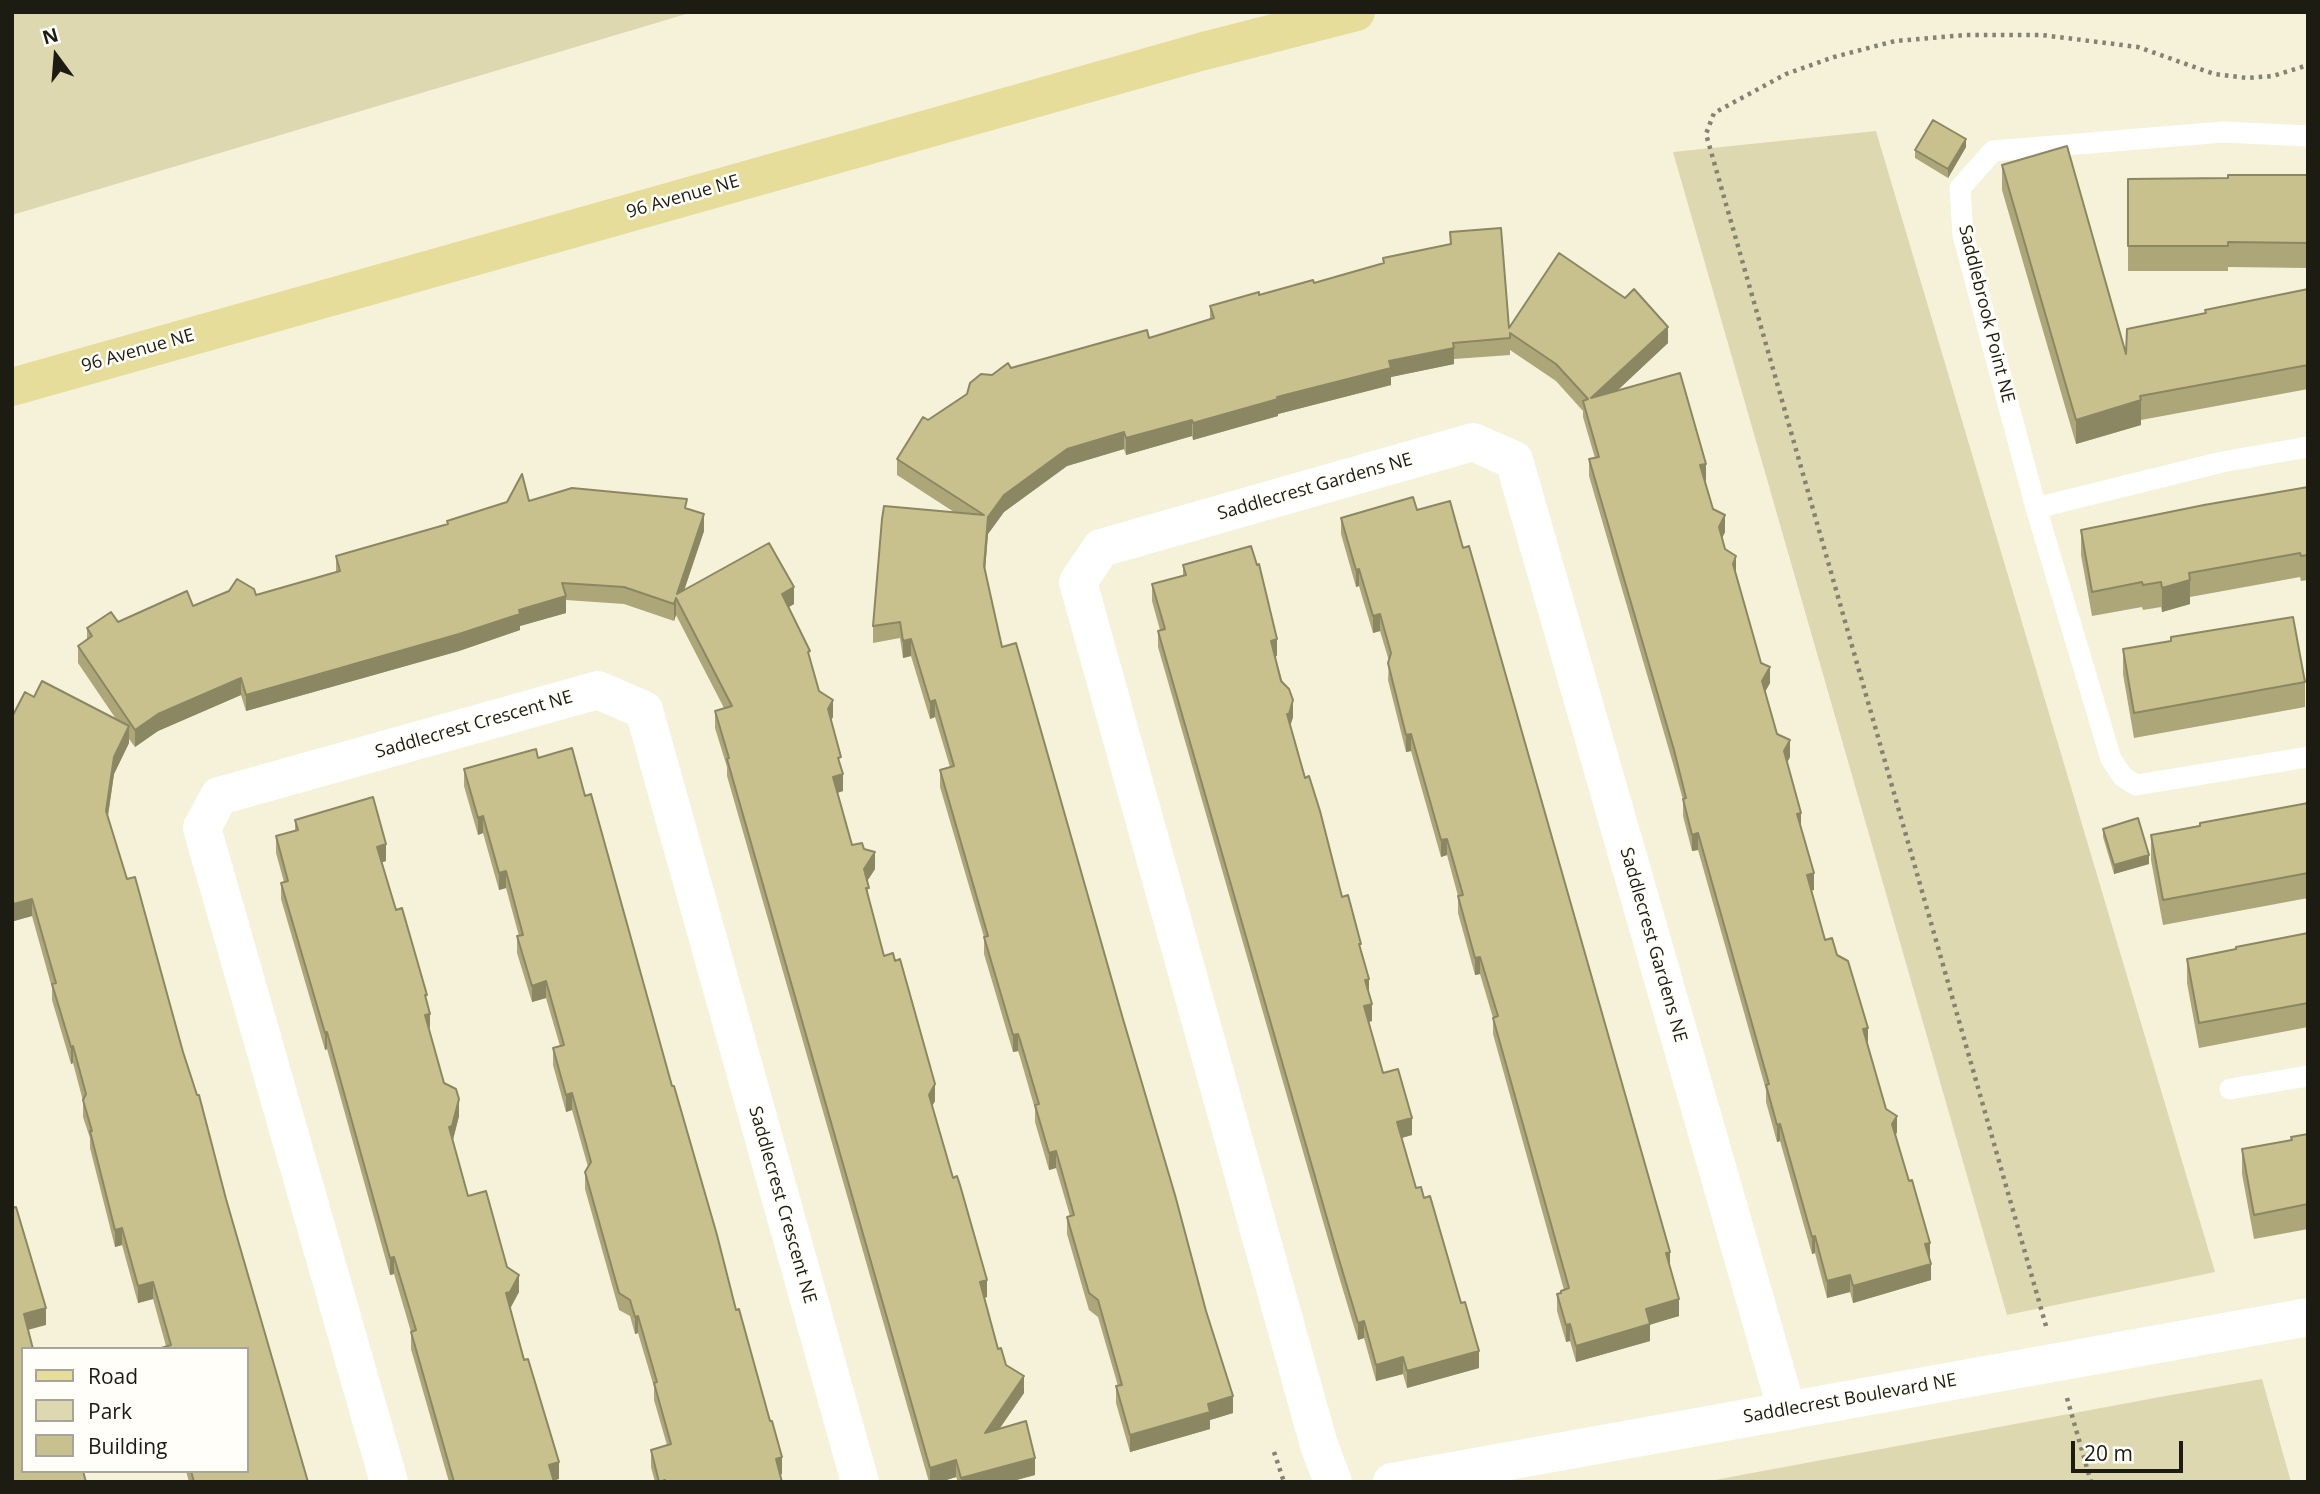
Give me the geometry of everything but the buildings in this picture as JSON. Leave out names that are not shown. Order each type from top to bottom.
[{"type":"main road","name":"96 Avenue NE","points":[[12,387],[1199,52],[1356,12]]},
{"type":"street","name":"Saddlecrest Gardens NE","points":[[1333,1482],[1319,1445],[1078,582],[1101,548],[1473,442],[1514,460],[1787,1411]]},
{"type":"street","name":"Saddlecrest Crescent NE","points":[[389,1482],[202,828],[219,796],[598,690],[644,710],[860,1482]]},
{"type":"street","name":"Saddlecrest Boulevard NE","points":[[1392,1482],[2308,1317]]},
{"type":"lane","name":"Saddlebrook Point NE","points":[[2308,136],[2223,132],[1993,151],[1959,188],[1963,235],[2036,508],[2111,759],[2123,777],[2136,785],[2308,757]]},
{"type":"lane","points":[[2036,508],[2222,462],[2308,447]]},
{"type":"lane","points":[[2230,1089],[2308,1076]]},
{"type":"path","points":[[2047,1329],[1706,134],[1714,113],[1786,74],[1834,57],[1895,41],[1966,35],[2042,35],[2138,47],[2214,74],[2247,78],[2273,76],[2308,65]]},
{"type":"path","points":[[2066,1395],[2091,1482]]},
{"type":"path","points":[[1274,1452],[1284,1482]]},
{"type":"green space","points":[[12,12],[693,12],[12,215]]},
{"type":"green space","points":[[1876,131],[2215,1272],[2007,1315],[1673,152]]},
{"type":"green space","points":[[2262,1379],[2291,1482],[1704,1482],[2160,1397]]}]
